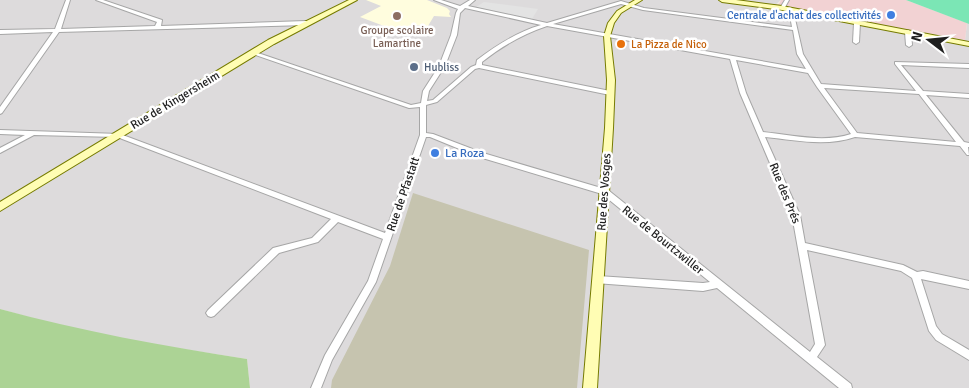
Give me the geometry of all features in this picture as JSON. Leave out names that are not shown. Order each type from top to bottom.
[{"type":"main road","name":"Rue de Kingersheim","points":[[0,207],[253,53],[306,23],[354,0]]},
{"type":"main road","points":[[607,36],[615,17],[626,2],[646,0]]},
{"type":"main road","points":[[722,0],[782,8],[969,44]]},
{"type":"main road","name":"Rue des Vosges","points":[[590,388],[605,192],[610,93],[607,36]]},
{"type":"street","points":[[0,112],[58,29],[68,0]]},
{"type":"street","points":[[98,0],[160,21],[158,26]]},
{"type":"street","points":[[113,4],[124,0]]},
{"type":"street","points":[[436,0],[607,36],[810,72]]},
{"type":"street","points":[[462,7],[473,0]]},
{"type":"street","points":[[782,8],[787,0]]},
{"type":"street","points":[[479,66],[479,61],[499,46],[529,30],[626,2],[795,29]]},
{"type":"street","name":"Rue de Pfastatt","points":[[316,388],[328,358],[372,282],[423,134],[423,106],[426,91],[442,66],[462,7]]},
{"type":"street","points":[[791,10],[800,54],[819,86],[855,135]]},
{"type":"street","points":[[0,32],[306,23]]},
{"type":"street","points":[[856,42],[857,23]]},
{"type":"street","points":[[908,32],[909,45]]},
{"type":"street","points":[[253,53],[411,107],[423,106],[436,101],[473,68],[479,66],[610,93]]},
{"type":"street","name":"Rue des Prés","points":[[733,59],[743,94],[796,215],[820,345],[810,359]]},
{"type":"street","points":[[969,66],[897,63],[966,145],[969,152]]},
{"type":"street","points":[[819,86],[969,96]]},
{"type":"street","points":[[0,132],[118,135],[388,238]]},
{"type":"street","points":[[0,151],[35,132]]},
{"type":"street","name":"Rue de Bourtzwiller","points":[[423,134],[431,135],[481,155],[605,192],[847,388]]},
{"type":"street","points":[[760,134],[831,140],[847,139],[855,135],[966,145]]},
{"type":"street","points":[[211,313],[276,250],[315,240],[337,218]]},
{"type":"street","points":[[803,246],[903,268],[916,276],[932,328],[939,337],[969,356]]},
{"type":"street","points":[[916,276],[923,274],[969,285]]},
{"type":"street","points":[[598,280],[703,287],[717,284]]},
{"type":"shaded area","points":[[0,0],[781,0],[775,5],[965,40],[967,23],[969,24],[969,388],[250,388],[247,359],[144,343],[64,327],[0,309]]},
{"type":"shaded area","name":"Groupe scolaire Lamartine","points":[[366,0],[427,0],[447,8],[450,11],[451,17],[434,16],[428,26],[412,25],[400,32],[360,17],[381,6]]},
{"type":"shaded area","points":[[781,0],[906,0],[967,23],[965,40],[773,5],[779,4]]},
{"type":"shaded area","points":[[484,2],[538,9],[532,19],[476,7]]},
{"type":"shaded area","points":[[413,193],[589,250],[577,388],[331,388],[332,380],[390,266]]},
{"type":"green space","points":[[906,0],[969,0],[969,24]]},
{"type":"green space","points":[[0,309],[122,337],[247,359],[250,388],[0,388]]},
{"type":"place","name":"Centrale d'achat des collectivités","points":[[891,15]]},
{"type":"place","name":"Groupe scolaire Lamartine","points":[[397,16]]},
{"type":"place","name":"La Pizza de Nico","points":[[621,44]]},
{"type":"place","name":"Hubliss","points":[[414,67]]},
{"type":"place","name":"La Roza","points":[[435,153]]}]
